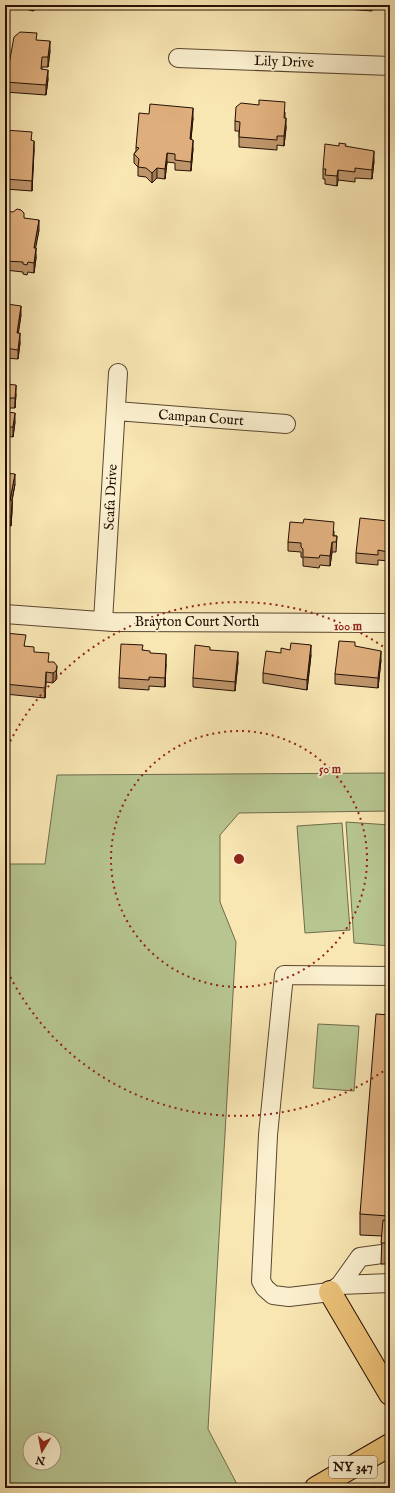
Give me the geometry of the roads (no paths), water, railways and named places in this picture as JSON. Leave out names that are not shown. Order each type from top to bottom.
[{"type":"highway","points":[[335,1288],[390,1394]]},
{"type":"highway","name":"NY 347","points":[[316,1488],[389,1443]]},
{"type":"street","name":"Lily Drive","points":[[178,58],[390,66]]},
{"type":"street","name":"Scafa Drive","points":[[103,621],[118,373]]},
{"type":"street","name":"Campan Court","points":[[116,411],[286,424]]},
{"type":"street","name":"Brayton Court North","points":[[5,614],[103,621],[390,623]]},
{"type":"street","points":[[390,976],[284,975],[268,1135],[261,1281],[265,1288],[273,1295],[289,1297],[335,1288],[390,1283]]},
{"type":"street","points":[[335,1288],[360,1257],[382,1254]]}]
